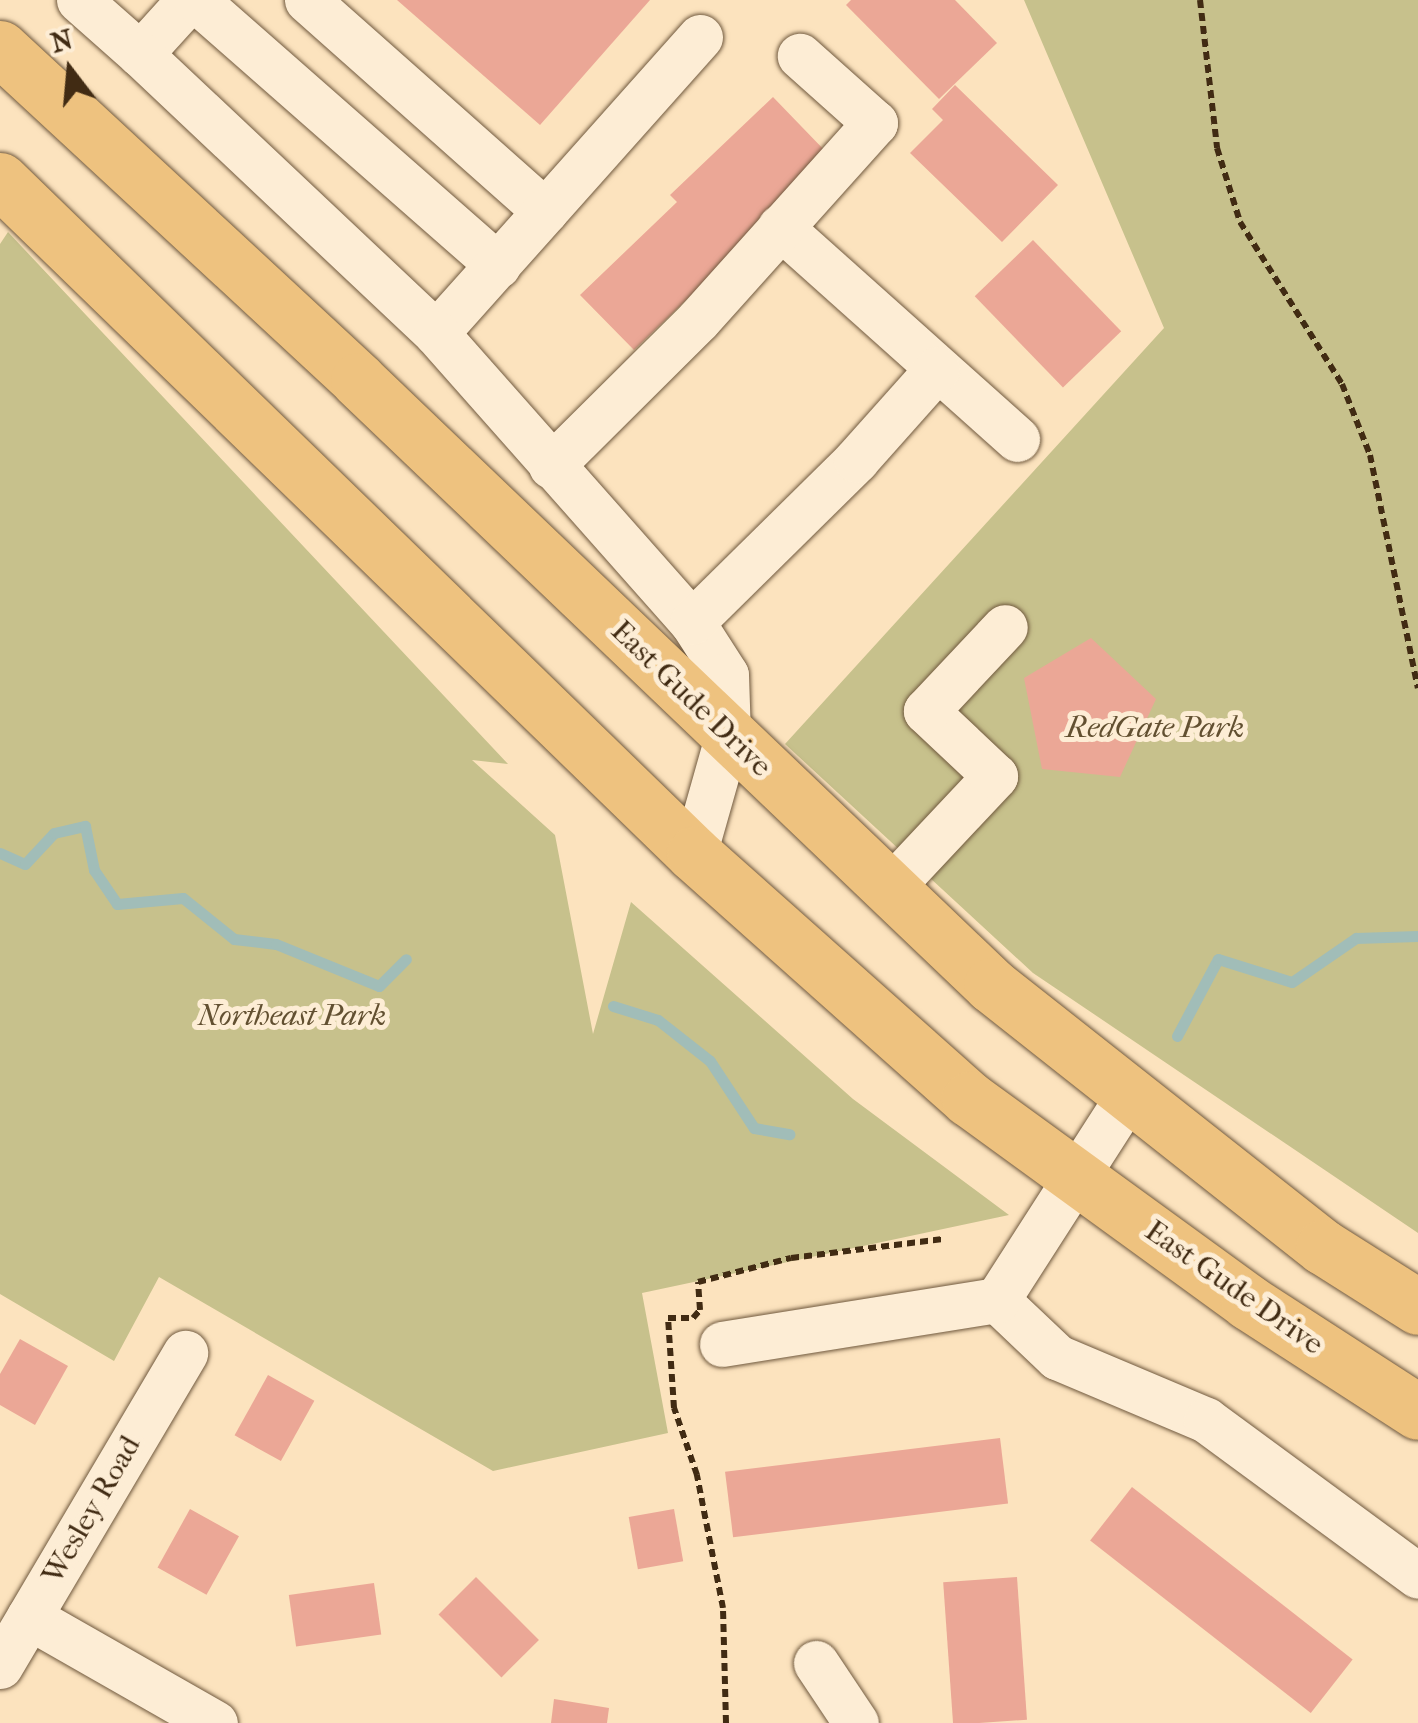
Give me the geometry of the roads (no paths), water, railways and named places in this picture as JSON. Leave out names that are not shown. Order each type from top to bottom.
[{"type":"main road","name":"East Gude Drive","points":[[0,48],[358,380],[991,985],[1323,1247],[1418,1307]]},
{"type":"main road","name":"East Gude Drive","points":[[3,190],[694,854],[969,1099],[1248,1302],[1418,1412]]},
{"type":"street","points":[[79,0],[436,334],[692,622],[726,675],[728,734],[694,854]]},
{"type":"street","points":[[140,54],[188,0]]},
{"type":"street","points":[[196,0],[498,265]]},
{"type":"street","points":[[308,0],[545,211]]},
{"type":"street","points":[[436,334],[700,37]]},
{"type":"street","points":[[551,466],[615,407],[874,124],[800,56]]},
{"type":"street","points":[[780,227],[1018,439]]},
{"type":"street","points":[[692,622],[856,460],[937,369]]},
{"type":"street","points":[[889,889],[994,776],[926,711],[1005,627]]},
{"type":"street","points":[[722,1344],[997,1300],[1128,1096]]},
{"type":"street","points":[[997,1300],[1057,1357],[1206,1420],[1418,1576]]},
{"type":"street","name":"Wesley Road","points":[[0,1666],[185,1353]]},
{"type":"street","points":[[29,1618],[214,1723]]},
{"type":"street","points":[[816,1663],[856,1723]]},
{"type":"waterway","points":[[0,853],[25,864],[54,833],[85,826],[94,870],[117,904],[183,898],[234,939],[276,944],[379,986],[406,959]]},
{"type":"waterway","points":[[1177,1036],[1218,959],[1292,982],[1356,938],[1418,936]]},
{"type":"waterway","points":[[613,1006],[658,1020],[710,1061],[754,1128],[789,1134]]},
{"type":"park label","name":"RedGate Park","points":[[1155,728]]},
{"type":"park label","name":"Northeast Park","points":[[292,1016]]}]
